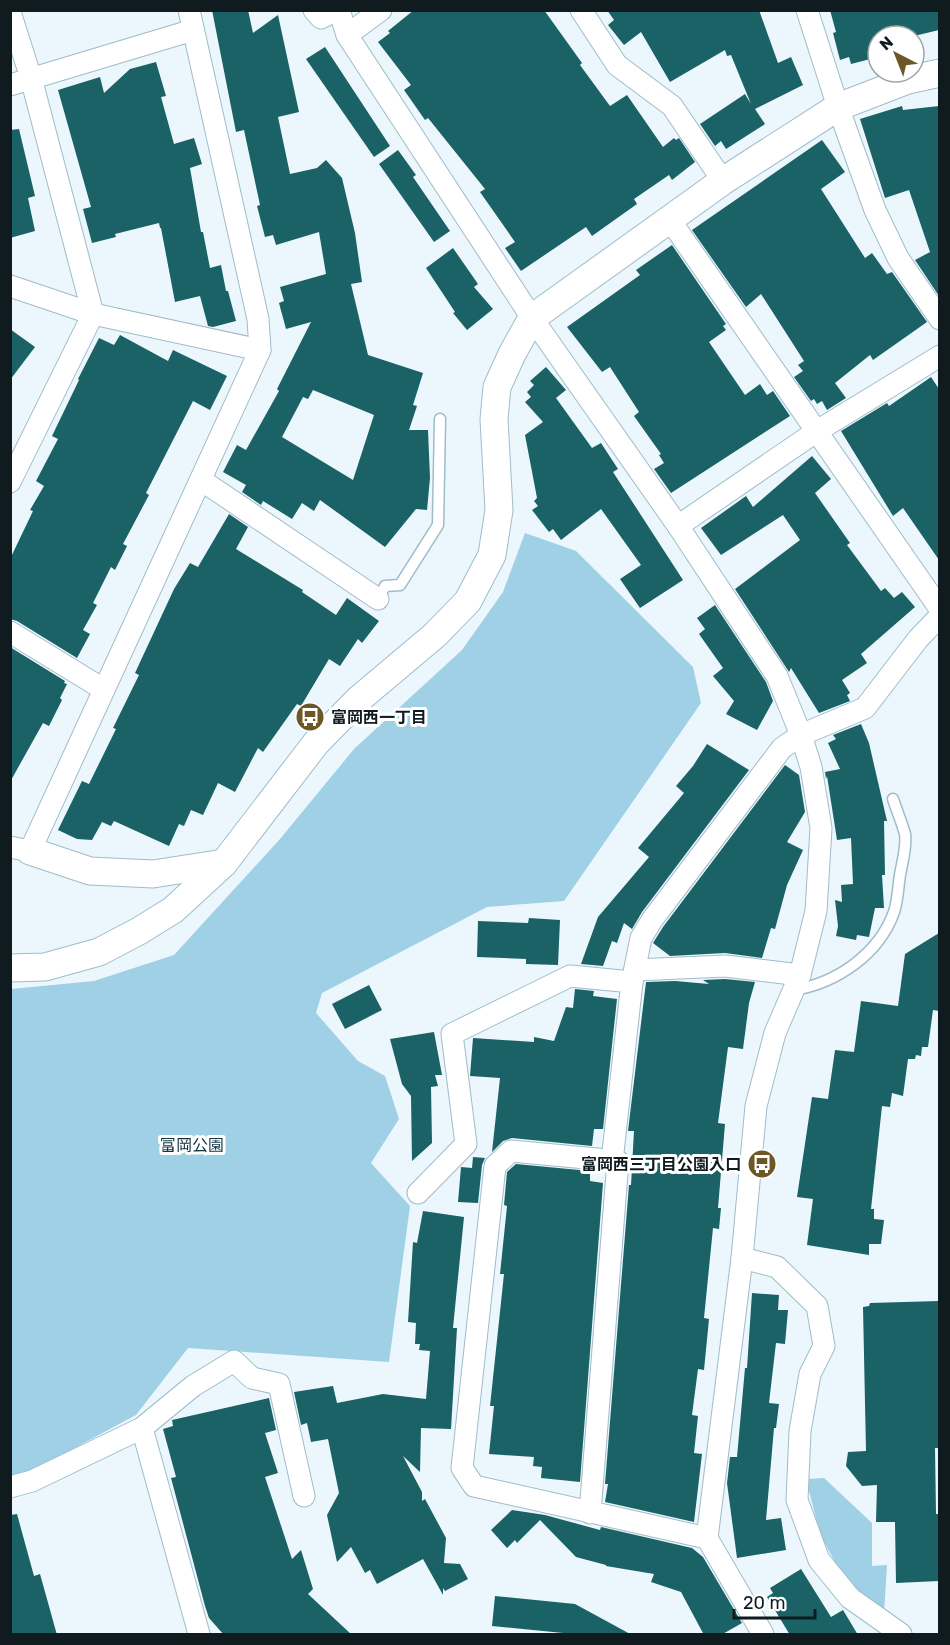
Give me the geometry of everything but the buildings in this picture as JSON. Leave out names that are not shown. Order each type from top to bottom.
[{"type":"street","points":[[314,10],[321,18],[337,10],[347,35],[532,318],[678,526],[777,676],[801,735],[811,767],[821,828],[816,911],[796,982],[775,1033],[756,1106],[742,1258],[707,1538],[762,1635]]},
{"type":"street","points":[[347,35],[381,10]]},
{"type":"street","points":[[581,10],[617,65],[672,106],[723,181]]},
{"type":"street","points":[[807,10],[838,107],[875,210],[897,258],[939,318]]},
{"type":"street","points":[[10,12],[31,78],[93,314],[10,482]]},
{"type":"street","points":[[10,85],[191,20],[258,319],[260,350],[103,689],[20,849],[90,871],[153,874],[224,863]]},
{"type":"street","points":[[10,968],[45,967],[99,952],[173,910],[224,863],[316,743],[359,699],[435,635],[468,601],[492,555],[499,510],[494,419],[497,387],[532,318],[723,181],[838,107],[908,80],[939,73]]},
{"type":"street","points":[[670,220],[939,609]]},
{"type":"street","points":[[10,286],[93,314],[260,350]]},
{"type":"street","points":[[678,526],[817,431],[939,356]]},
{"type":"street","points":[[201,480],[378,599]]},
{"type":"street","points":[[612,1161],[633,976],[641,938],[652,920],[782,748],[801,735],[868,713],[918,639],[939,616]]},
{"type":"street","points":[[10,632],[103,689]]},
{"type":"street","points":[[418,1193],[466,1144],[452,1034],[570,976],[633,976],[725,966],[796,982]]},
{"type":"street","points":[[590,1513],[618,1161],[511,1151],[495,1166],[462,1468],[474,1486],[590,1513],[707,1538]]},
{"type":"street","points":[[742,1258],[777,1268],[817,1306],[824,1346],[810,1374],[800,1431],[797,1500],[819,1560],[850,1598],[901,1635]]},
{"type":"street","points":[[10,1487],[32,1481],[142,1428],[193,1386],[234,1361],[252,1378],[279,1384],[304,1496]]},
{"type":"street","points":[[142,1428],[199,1635]]},
{"type":"lane","points":[[378,599],[385,586],[400,585],[438,525],[440,419]]},
{"type":"lane","points":[[796,982],[811,987],[846,970],[864,957],[884,934],[894,910],[906,837],[893,799]]},
{"type":"green space","name":"富岡公園","points":[[525,533],[576,551],[693,667],[701,703],[564,901],[487,907],[322,993],[316,1013],[358,1061],[385,1076],[399,1119],[371,1163],[410,1206],[389,1362],[188,1348],[136,1415],[11,1482],[11,989],[94,981],[174,955],[280,839],[354,749],[462,650],[503,592]]},
{"type":"green space","points":[[824,1478],[872,1523],[872,1566],[887,1565],[884,1614],[846,1583],[820,1534],[806,1479]]},
{"type":"place","name":"富岡西一丁目","points":[[310,717]]},
{"type":"place","name":"富岡西三丁目公園入口","points":[[762,1164]]}]
